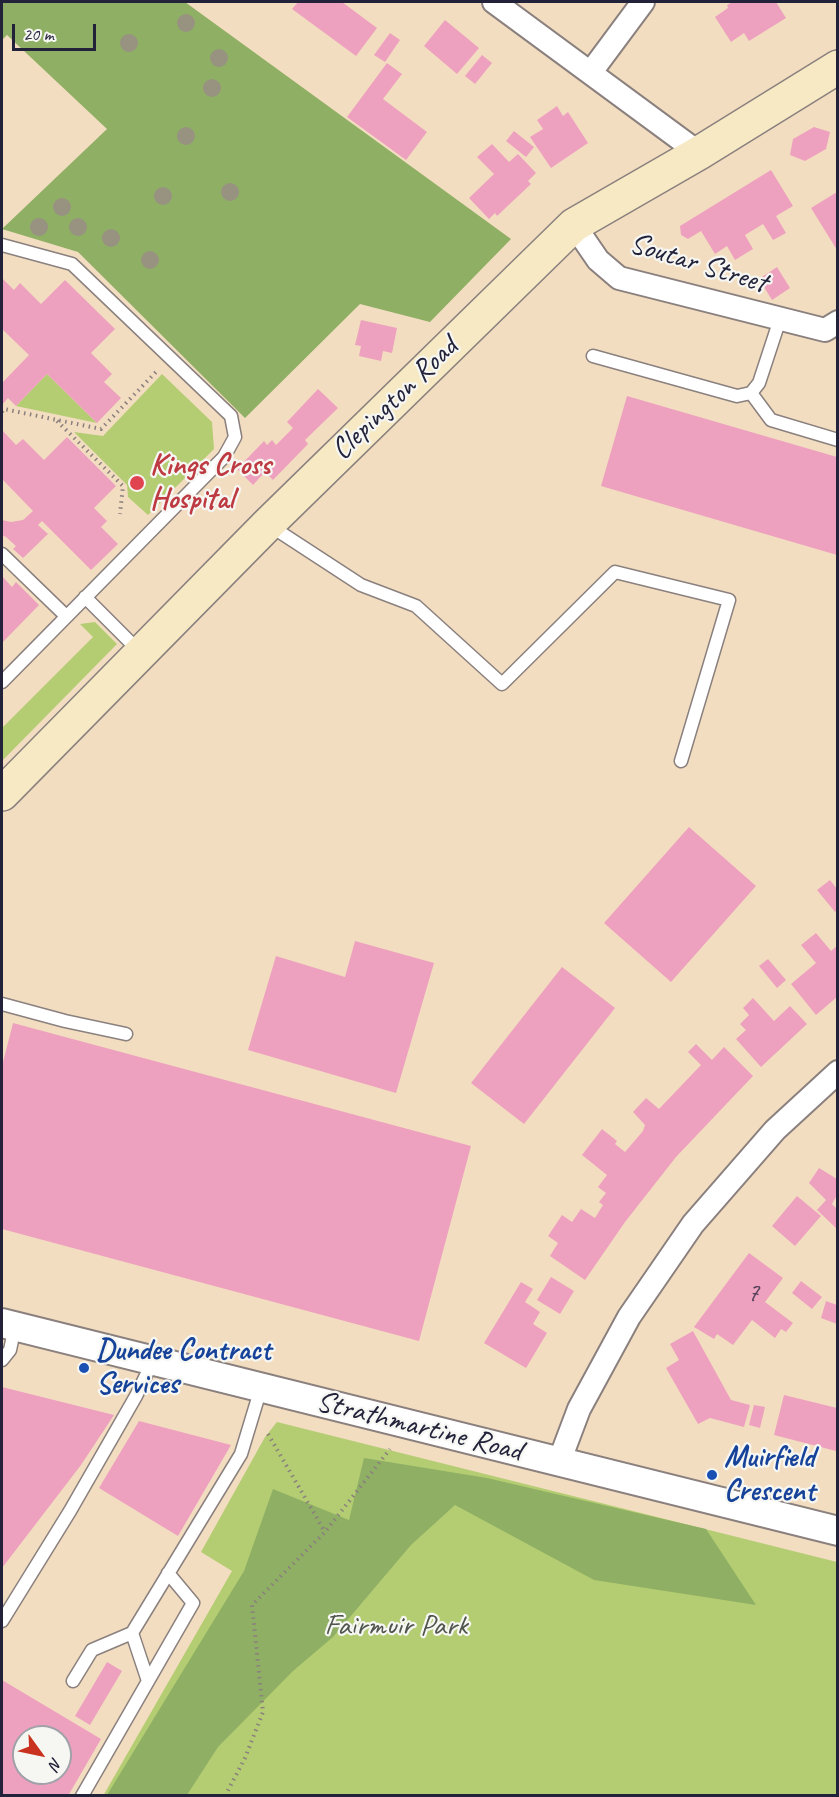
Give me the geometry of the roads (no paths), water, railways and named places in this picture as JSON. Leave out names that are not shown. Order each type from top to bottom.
[{"type":"main road","name":"Clepington Road","points":[[4,786],[574,225],[699,153],[837,67]]},
{"type":"street","points":[[494,2],[699,153]]},
{"type":"street","points":[[591,72],[643,2]]},
{"type":"street","name":"Soutar Street","points":[[574,225],[598,260],[619,278],[780,319],[831,326]]},
{"type":"street","points":[[559,1462],[579,1409],[629,1317],[693,1224],[774,1130],[837,1072]]},
{"type":"street","name":"Strathmartine Road","points":[[8,1325],[837,1531]]},
{"type":"lane","points":[[2,245],[72,264],[231,416],[235,437],[224,457],[2,682]]},
{"type":"lane","points":[[593,356],[737,396],[751,393],[759,383],[780,319]]},
{"type":"lane","points":[[751,393],[771,420],[837,440]]},
{"type":"lane","points":[[268,524],[361,585],[416,606],[502,684],[615,572],[729,600],[681,761]]},
{"type":"lane","points":[[2,554],[66,616]]},
{"type":"lane","points":[[85,597],[140,652]]},
{"type":"lane","points":[[2,1004],[126,1034]]},
{"type":"lane","points":[[2,1360],[10,1350],[8,1325]]},
{"type":"lane","points":[[2,1621],[70,1511],[136,1396],[153,1361]]},
{"type":"lane","points":[[73,1681],[92,1650],[132,1633],[241,1454],[261,1388]]},
{"type":"lane","points":[[82,1796],[193,1603],[168,1573]]},
{"type":"lane","points":[[132,1633],[148,1680]]},
{"type":"place","name":"Kings Cross Hospital","points":[[137,483]]},
{"type":"place","name":"Dundee Contract Services","points":[[84,1368]]},
{"type":"place","name":"Muirfield Crescent","points":[[712,1475]]},
{"type":"park label","name":"Fairmuir Park","points":[[396,1626]]}]
